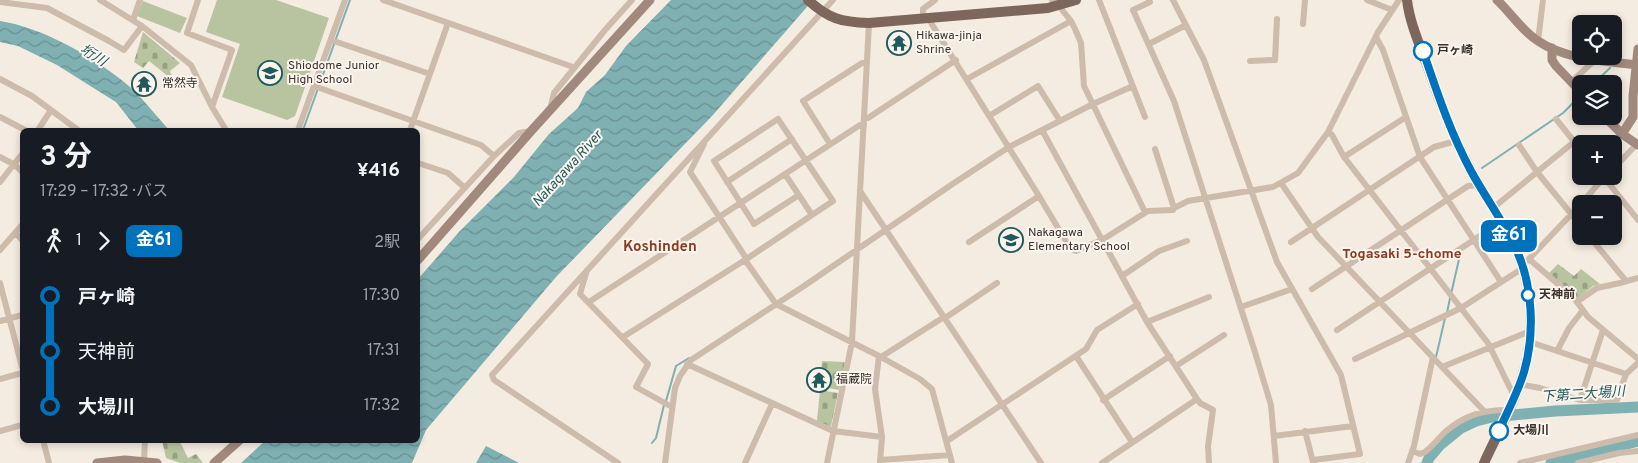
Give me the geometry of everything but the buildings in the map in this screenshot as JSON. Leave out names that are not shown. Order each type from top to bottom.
[{"type":"main road","points":[[808,0],[820,11],[832,18],[842,21],[869,23],[1023,11],[1076,0]]},
{"type":"main road","points":[[1407,0],[1441,105],[1456,141],[1525,264],[1529,300],[1530,342],[1524,371],[1484,463]]},
{"type":"street","points":[[47,8],[50,0]]},
{"type":"street","points":[[100,0],[142,26],[191,65],[225,128]]},
{"type":"street","points":[[132,20],[140,0]]},
{"type":"street","points":[[198,0],[187,33],[232,50],[212,107]]},
{"type":"street","points":[[299,128],[346,0]]},
{"type":"street","points":[[383,0],[573,67]]},
{"type":"street","points":[[549,112],[554,93],[573,67],[632,0]]},
{"type":"street","points":[[420,258],[650,0]]},
{"type":"street","points":[[618,463],[494,380],[492,375],[820,11],[833,0]]},
{"type":"street","points":[[935,0],[922,9],[926,18],[956,60],[1073,251],[1079,251],[1102,240],[1145,212],[1173,210],[1188,201],[1273,187],[1300,171],[1328,132],[1376,37],[1399,0]]},
{"type":"street","points":[[1099,0],[1145,117]]},
{"type":"street","points":[[1149,0],[1150,2],[1133,10],[1150,44],[1174,101],[1241,307],[1271,405],[1276,463]]},
{"type":"street","points":[[1173,0],[1204,60],[1277,262],[1341,375],[1360,454],[1313,461],[1305,432]]},
{"type":"street","points":[[1303,24],[1305,0]]},
{"type":"street","points":[[1366,0],[1392,10]]},
{"type":"street","points":[[1497,0],[1538,41],[1552,48],[1572,54]]},
{"type":"street","points":[[1538,41],[1543,0]]},
{"type":"street","points":[[0,2],[47,8],[124,50],[142,26]]},
{"type":"street","points":[[1056,3],[1071,21],[1081,42],[1084,86],[1145,212]]},
{"type":"street","points":[[1250,61],[1275,60],[1278,19]]},
{"type":"street","points":[[967,80],[1071,21]]},
{"type":"street","points":[[827,463],[852,342],[869,23]]},
{"type":"street","points":[[411,128],[448,24]]},
{"type":"street","points":[[1150,44],[1186,26]]},
{"type":"street","points":[[1376,37],[1383,50],[1420,157],[1501,282]]},
{"type":"street","points":[[331,40],[430,74]]},
{"type":"street","points":[[1552,48],[1552,60],[1571,82],[1590,65]]},
{"type":"street","points":[[1622,134],[1633,117],[1633,96],[1638,48]]},
{"type":"street","points":[[588,302],[860,125],[956,60]]},
{"type":"street","points":[[830,144],[803,101],[862,63],[867,63]]},
{"type":"street","points":[[1622,63],[1637,65]]},
{"type":"street","points":[[0,79],[32,96],[75,128]]},
{"type":"street","points":[[314,86],[481,145],[494,156]]},
{"type":"street","points":[[989,116],[1038,86],[1060,121]]},
{"type":"street","points":[[660,463],[665,460],[672,407],[678,381],[691,360],[1009,147],[1133,86]]},
{"type":"street","points":[[39,128],[51,110]]},
{"type":"street","points":[[1344,157],[1406,116]]},
{"type":"street","points":[[0,117],[21,128]]},
{"type":"street","points":[[623,337],[833,201],[778,119],[714,161],[754,224],[799,195]]},
{"type":"street","points":[[1556,119],[1572,138]]},
{"type":"street","points":[[1613,125],[1637,144],[1622,160]]},
{"type":"street","points":[[420,237],[494,156],[519,134],[532,130]]},
{"type":"street","points":[[1042,130],[1147,322],[1197,399],[1200,403],[1213,410],[1208,446],[1209,463]]},
{"type":"street","points":[[1328,132],[1332,135],[1344,157],[1490,347],[1514,396]]},
{"type":"street","points":[[727,182],[792,139]]},
{"type":"street","points":[[705,140],[690,172],[776,304],[880,357],[920,379],[932,389],[952,463]]},
{"type":"street","points":[[1291,242],[1434,147],[1456,141]]},
{"type":"street","points":[[1493,208],[1572,143]]},
{"type":"street","points":[[1355,359],[1461,308],[1501,282],[1525,264],[1572,215],[1537,172],[1519,145]]},
{"type":"street","points":[[1155,148],[1174,208]]},
{"type":"street","points":[[0,157],[20,170]]},
{"type":"street","points":[[0,182],[20,157]]},
{"type":"street","points":[[420,164],[448,173],[465,188]]},
{"type":"street","points":[[785,174],[812,214]]},
{"type":"street","points":[[1281,184],[1318,237],[1484,411]]},
{"type":"street","points":[[1312,289],[1468,186],[1479,185]]},
{"type":"street","points":[[1589,195],[1597,185]]},
{"type":"street","points":[[1610,185],[1638,220]]},
{"type":"street","points":[[860,191],[1041,463]]},
{"type":"street","points":[[969,242],[1039,196]]},
{"type":"street","points":[[1336,330],[1501,222]]},
{"type":"street","points":[[0,250],[20,228]]},
{"type":"street","points":[[16,233],[20,238]]},
{"type":"street","points":[[1122,276],[1159,251],[1187,241]]},
{"type":"street","points":[[1597,245],[1626,281]]},
{"type":"street","points":[[1519,384],[1580,400],[1617,400],[1626,374],[1638,361],[1588,317],[1578,301],[1525,264]]},
{"type":"street","points":[[588,268],[580,294],[648,364],[636,387],[672,407]]},
{"type":"street","points":[[1578,301],[1597,288],[1638,278]]},
{"type":"street","points":[[0,283],[20,359]]},
{"type":"street","points":[[950,455],[880,462],[882,437],[875,389],[880,357],[996,283]]},
{"type":"street","points":[[1241,307],[1292,289]]},
{"type":"street","points":[[1147,322],[1209,296]]},
{"type":"street","points":[[947,441],[1086,349],[1097,330],[1138,304]]},
{"type":"street","points":[[1558,352],[1568,328],[1584,310]]},
{"type":"street","points":[[0,321],[20,316]]},
{"type":"street","points":[[1580,400],[1603,330]]},
{"type":"street","points":[[1442,367],[1530,331]]},
{"type":"street","points":[[1176,366],[1224,335]]},
{"type":"street","points":[[1530,342],[1626,374]]},
{"type":"street","points":[[1076,356],[1132,442]]},
{"type":"street","points":[[1103,400],[1170,356]]},
{"type":"street","points":[[1408,463],[1433,357]]},
{"type":"street","points":[[687,364],[833,431],[882,437]]},
{"type":"street","points":[[0,379],[20,374]]},
{"type":"street","points":[[1102,463],[1197,399]]},
{"type":"street","points":[[745,463],[772,404]]},
{"type":"street","points":[[1412,451],[1420,454],[1425,452],[1453,426],[1473,414],[1484,411],[1506,414]]},
{"type":"street","points":[[0,431],[20,426]]},
{"type":"street","points":[[1274,436],[1353,426]]},
{"type":"street","points":[[1520,463],[1638,435]]},
{"type":"street","points":[[44,443],[49,463]]},
{"type":"street","points":[[144,460],[145,443]]},
{"type":"street","points":[[214,463],[237,443]]},
{"type":"street","points":[[1578,463],[1619,453],[1638,451]]},
{"type":"street","points":[[102,462],[144,460],[157,463]]},
{"type":"green space","name":"Shiodome Junior High School","points":[[217,0],[276,0],[329,18],[295,116],[287,120],[222,97],[240,44],[206,32]]},
{"type":"green space","points":[[143,1],[187,18],[180,33],[137,16]]},
{"type":"green space","points":[[143,32],[180,63],[170,71],[172,76],[169,77],[149,61],[143,68],[134,62]]},
{"type":"green space","points":[[1558,264],[1574,276],[1581,269],[1600,284],[1593,286],[1578,298],[1549,273]]},
{"type":"green space","points":[[822,361],[845,362],[839,390],[829,388],[830,382],[827,381],[827,372],[821,371]]},
{"type":"green space","points":[[820,390],[838,393],[830,427],[817,421]]},
{"type":"green space","points":[[163,443],[180,443],[188,458],[196,454],[203,463],[180,463],[166,458]]},
{"type":"water","name":"Nakagawa River","points":[[671,0],[813,0],[712,116],[556,277],[426,430],[412,463],[241,463],[263,443],[420,443],[420,277],[459,232],[514,177],[549,134],[578,108],[586,92],[605,75],[626,46]]},
{"type":"water","points":[[0,21],[32,29],[65,44],[97,62],[130,87],[167,128],[136,128],[116,102],[57,65],[18,46],[0,42]]},
{"type":"water","points":[[486,446],[519,463],[476,463]]},
{"type":"waterway","points":[[304,128],[350,0]]},
{"type":"waterway","points":[[1603,75],[1610,68]]},
{"type":"waterway","points":[[1482,168],[1563,113],[1572,104]]},
{"type":"waterway","points":[[1451,294],[1460,255]]},
{"type":"waterway","points":[[1447,313],[1450,298]]},
{"type":"waterway","points":[[1436,357],[1445,318]]},
{"type":"waterway","points":[[666,401],[676,366],[689,358]]},
{"type":"waterway","points":[[652,443],[656,438],[664,405]]},
{"type":"waterway","name":"下第二大場川","points":[[1427,463],[1440,445],[1461,428],[1476,421],[1492,417],[1555,411],[1638,407]]},
{"type":"waterway","name":"下第二大場川","points":[[1551,463],[1638,441]]},
{"type":"bus line","name":"金61","points":[[1423,51],[1441,105],[1456,141],[1516,248],[1526,283],[1530,316],[1528,354],[1524,371],[1499,431]]},
{"type":"place","name":"Hikawa-jinja Shrine","points":[[899,43]]},
{"type":"place","name":"戸ヶ崎","points":[[1423,51]]},
{"type":"place","name":"Shiodome Junior High School","points":[[270,73]]},
{"type":"place","name":"常然寺","points":[[144,84]]},
{"type":"place","name":"Nakagawa Elementary School","points":[[1011,240]]},
{"type":"place","name":"天神前","points":[[1528,295]]},
{"type":"place","name":"福蔵院","points":[[819,380]]},
{"type":"place","name":"大場川","points":[[1499,431]]},
{"type":"district","name":"Koshinden","points":[[660,247]]},
{"type":"district","name":"Togasaki 5-chome","points":[[1402,254]]},
{"type":"water label","name":"垳川","points":[[93,56]]}]
